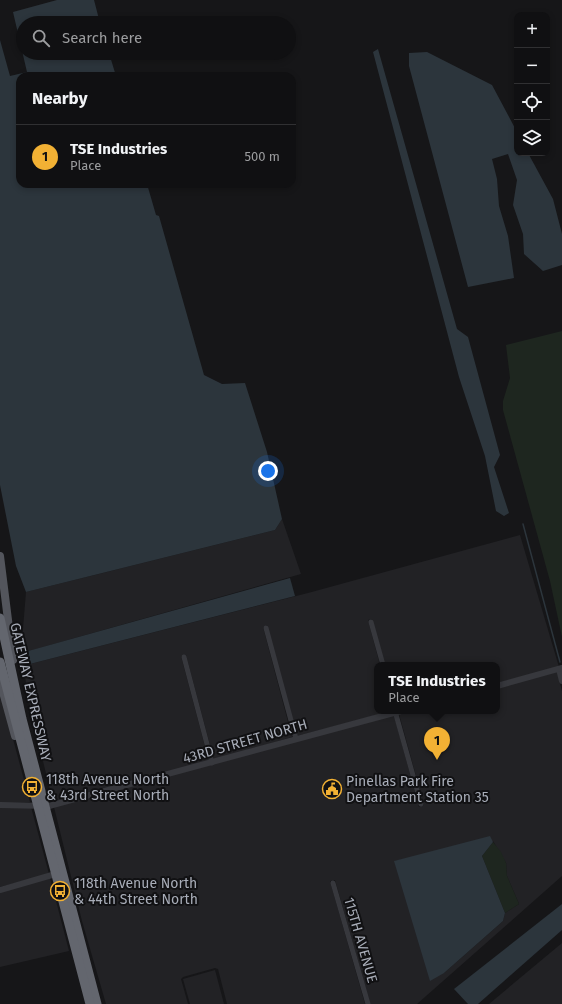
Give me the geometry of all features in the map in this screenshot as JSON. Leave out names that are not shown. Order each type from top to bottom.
[{"type":"highway","name":"GATEWAY EXPRESSWAY","points":[[0,618],[22,719],[97,1004]]},
{"type":"highway","name":"GATEWAY EXPRESSWAY","points":[[0,662],[90,1004]]},
{"type":"main road","points":[[0,556],[15,673],[102,1004]]},
{"type":"main road","points":[[0,681],[34,804],[86,1004]]},
{"type":"street","points":[[371,622],[382,662]]},
{"type":"street","points":[[266,628],[296,739]]},
{"type":"street","points":[[184,657],[212,763]]},
{"type":"street","points":[[500,685],[560,669],[562,681]]},
{"type":"street","name":"43RD STREET NORTH","points":[[0,805],[34,804],[49,806],[390,714]]},
{"type":"street","points":[[398,714],[421,804]]},
{"type":"street","points":[[0,890],[52,875]]},
{"type":"street","name":"115TH AVENUE","points":[[333,883],[368,1004]]},
{"type":"shaded area","points":[[57,0],[94,0],[98,16],[16,16],[16,25],[13,12]]},
{"type":"shaded area","points":[[0,40],[10,76],[16,75],[16,188],[148,188],[156,215],[159,216],[204,375],[222,384],[245,383],[267,452],[282,519],[275,530],[26,592],[16,566],[0,485]]},
{"type":"shaded area","points":[[378,49],[457,329],[468,337],[500,455],[494,467],[509,513],[504,516],[496,511],[485,456],[459,377],[373,52]]},
{"type":"shaded area","points":[[427,52],[492,85],[514,126],[514,156],[530,156],[553,199],[562,234],[562,265],[543,271],[524,254],[523,234],[513,205],[517,180],[508,154],[492,159],[497,179],[499,206],[508,236],[514,278],[468,287],[409,66],[409,53]]},
{"type":"shaded area","points":[[24,60],[111,60],[115,72],[27,72]]},
{"type":"shaded area","points":[[562,331],[562,637],[550,581],[503,410],[503,401],[510,378],[506,345]]},
{"type":"shaded area","points":[[282,519],[301,574],[22,653],[26,665],[308,593],[520,535],[559,667],[500,682],[500,662],[384,662],[372,619],[368,620],[379,662],[374,662],[374,714],[381,714],[297,736],[267,625],[263,627],[292,737],[214,760],[186,655],[181,656],[209,762],[53,802],[31,712],[21,653],[26,592],[275,530]]},
{"type":"shaded area","points":[[290,578],[295,596],[26,665],[21,653]]},
{"type":"shaded area","points":[[557,672],[562,691],[562,876],[417,1004],[370,1004],[335,880],[330,881],[365,1004],[227,1004],[218,969],[215,968],[183,977],[181,979],[188,1004],[106,1004],[82,921],[54,807],[394,715],[419,807],[424,805],[399,714],[500,714],[500,687]],"holes":[[[493,841],[506,863],[507,876],[519,904],[505,913],[503,921],[444,973],[395,861]]]},
{"type":"shaded area","points":[[0,691],[30,802],[0,803]]},
{"type":"shaded area","points":[[0,807],[31,807],[49,874],[0,887]]},
{"type":"shaded area","points":[[490,836],[493,842],[482,856],[505,913],[503,921],[444,973],[430,981],[394,861]]},
{"type":"shaded area","points":[[493,842],[501,852],[506,863],[507,876],[519,904],[505,913],[482,856]]},
{"type":"shaded area","points":[[50,878],[69,951],[0,967],[0,892]]},
{"type":"shaded area","points":[[562,904],[562,930],[478,1004],[468,1004],[454,989]]},
{"type":"shaded area","points":[[562,943],[562,1004],[489,1004]]},
{"type":"shaded area","points":[[215,970],[224,1004],[190,1004],[183,979]]},
{"type":"waterway","points":[[523,524],[560,662]]},
{"type":"place","name":"TSE Industries","points":[[437,760]]},
{"type":"place","name":"118th Avenue North & 43rd Street North","points":[[32,787]]},
{"type":"place","name":"Pinellas Park Fire Department Station 35","points":[[332,789]]},
{"type":"place","name":"118th Avenue North & 44th Street North","points":[[60,891]]}]
